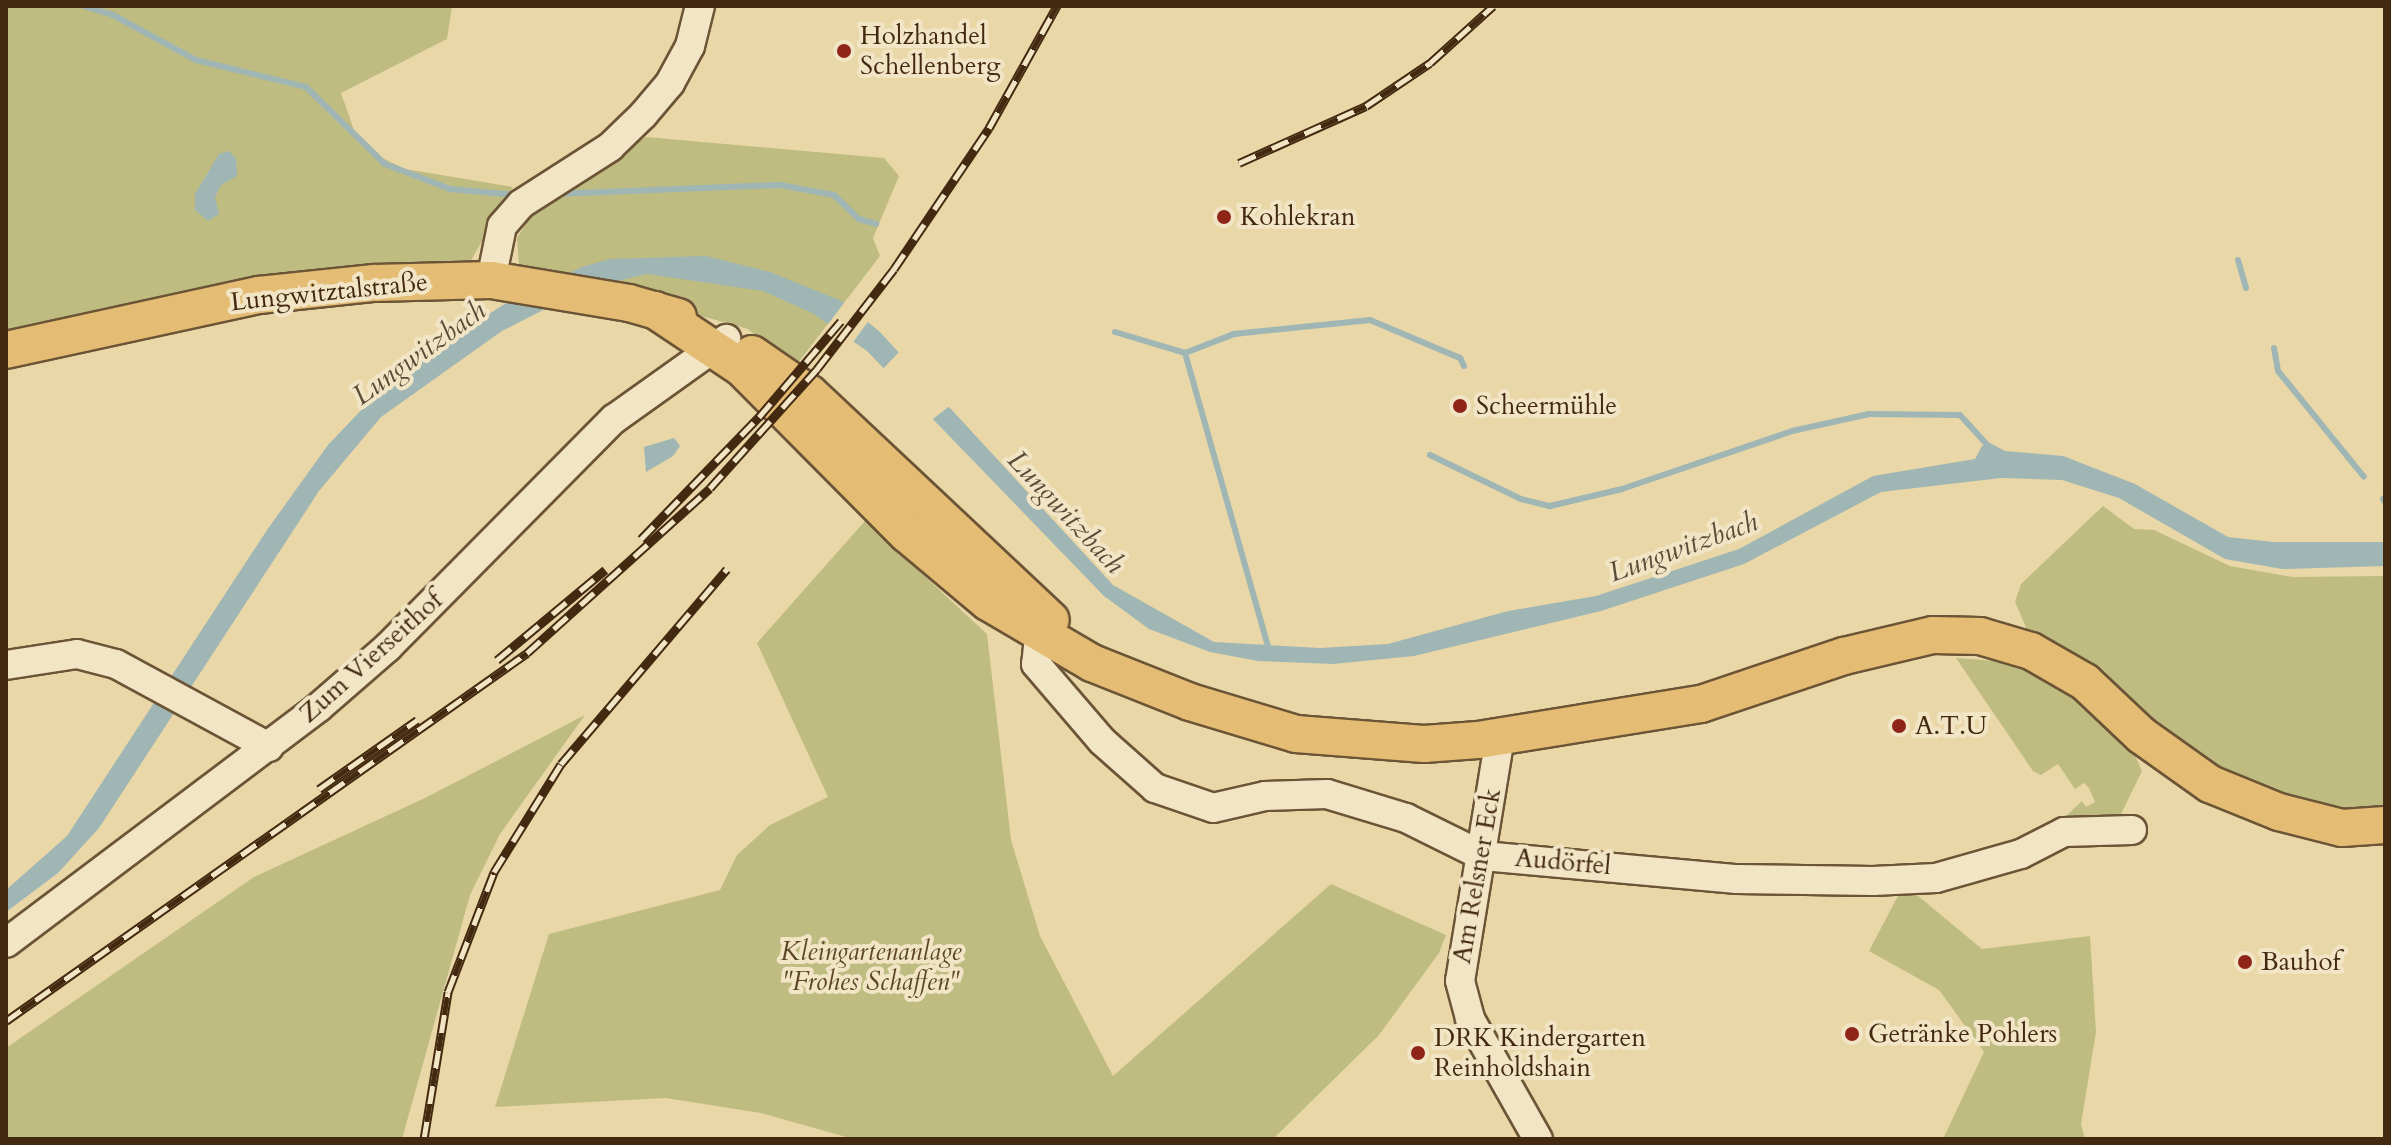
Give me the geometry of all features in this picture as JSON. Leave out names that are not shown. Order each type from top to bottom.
[{"type":"main road","name":"Lungwitztalstraße","points":[[6,350],[259,295],[374,283],[504,282],[642,306],[721,344]]},
{"type":"main road","points":[[721,344],[907,534],[988,602],[1039,637],[1147,685],[1296,734],[1424,744],[1500,737],[1701,704],[1844,656],[1933,635],[1980,636],[2031,651],[2085,682],[2141,735],[2210,784],[2279,812],[2342,828],[2385,825]]},
{"type":"main road","points":[[721,344],[810,394],[1043,615],[1147,685]]},
{"type":"street","points":[[504,282],[502,226],[521,204],[550,182],[610,147],[643,115],[670,83],[690,46],[700,6]]},
{"type":"street","name":"Zum Vierseithof","points":[[6,943],[269,747],[388,647],[614,419],[721,344]]},
{"type":"street","name":"Audörfel","points":[[1039,637],[1036,664],[1102,741],[1155,788],[1213,808],[1265,796],[1327,794],[1406,818],[1483,856],[1737,879],[1873,881],[1950,874],[2021,854],[2064,832],[2132,830]]},
{"type":"street","points":[[6,665],[77,654],[150,678],[203,713],[269,747]]},
{"type":"street","name":"Am Relsner Eck","points":[[1500,737],[1483,856],[1460,981],[1470,1019],[1538,1139]]},
{"type":"green space","points":[[6,6],[452,6],[447,39],[341,93],[354,130],[384,159],[405,169],[513,187],[469,264],[6,337]]},
{"type":"green space","points":[[646,137],[884,158],[899,176],[873,238],[880,256],[794,368],[748,329],[519,265],[517,238],[535,209]]},
{"type":"green space","points":[[2103,506],[2134,529],[2154,530],[2230,566],[2293,577],[2385,576],[2385,811],[2324,808],[2227,776],[2028,632],[2015,602],[2021,584]]},
{"type":"green space","name":"Kleingartenanlage \"Frohes Schaffen\"","points":[[865,521],[987,634],[1011,840],[1040,936],[1113,1076],[1331,884],[1446,935],[1439,953],[1379,1035],[1273,1139],[853,1139],[761,1113],[666,1098],[495,1107],[549,934],[720,890],[737,855],[770,825],[828,797],[757,643]]},
{"type":"green space","points":[[1956,658],[1996,661],[2032,672],[2069,692],[2130,744],[2142,771],[2121,814],[2112,820],[2062,820],[2082,801],[2086,807],[2095,802],[2089,788],[2084,783],[2075,789],[2058,764],[2041,775],[2033,771]]},
{"type":"green space","points":[[585,715],[500,834],[470,895],[402,1139],[6,1139],[6,1048],[254,877],[425,798]]},
{"type":"green space","points":[[1900,892],[1917,895],[1982,949],[2090,936],[2096,1032],[2081,1124],[2085,1139],[1943,1139],[1984,1052],[1939,990],[1869,951]]},
{"type":"water","points":[[229,151],[236,158],[237,176],[221,185],[215,197],[219,214],[208,221],[195,210],[195,194],[219,154]]},
{"type":"water","points":[[706,256],[770,272],[844,302],[880,332],[1113,585],[1214,642],[1320,648],[1388,644],[1508,611],[1596,596],[1739,549],[1873,476],[1975,459],[1982,446],[1990,443],[2005,451],[2063,456],[2135,484],[2228,537],[2273,542],[2385,542],[2385,566],[2282,569],[2225,559],[2119,498],[2062,480],[2001,478],[1881,492],[1744,564],[1601,611],[1414,656],[1333,664],[1258,661],[1210,652],[1149,629],[1104,596],[867,351],[812,313],[763,291],[647,274],[584,289],[502,331],[381,417],[319,491],[99,828],[58,873],[6,912],[6,890],[67,836],[267,530],[328,445],[367,404],[452,337],[508,302],[582,267],[610,259]]},
{"type":"water","points":[[674,438],[680,446],[673,456],[646,472],[644,447]]},
{"type":"pier","points":[[847,299],[870,319],[851,345],[826,327]]},
{"type":"pier","points":[[901,350],[951,405],[929,422],[881,371]]},
{"type":"waterway","points":[[84,6],[113,15],[196,60],[306,87],[385,164],[450,189],[515,195]]},
{"type":"waterway","points":[[555,194],[780,185],[834,195],[859,219],[876,224]]},
{"type":"waterway","points":[[2238,260],[2246,288]]},
{"type":"waterway","points":[[1115,332],[1185,353],[1234,334],[1370,320],[1460,358],[1464,366]]},
{"type":"waterway","points":[[2274,348],[2278,371],[2364,477]]},
{"type":"waterway","points":[[1185,353],[1269,650]]},
{"type":"waterway","points":[[1430,455],[1521,499],[1550,506],[1622,489],[1792,431],[1869,414],[1960,415],[1991,449]]},
{"type":"railway","points":[[6,1021],[527,653],[710,488],[817,369],[894,269],[989,128],[1057,6]]},
{"type":"railway","points":[[1239,163],[1366,106],[1430,63],[1493,6]]},
{"type":"railway","points":[[641,539],[759,417],[841,321]]},
{"type":"railway","points":[[424,1139],[448,992],[494,872],[561,764],[727,569]]},
{"type":"railway","points":[[497,660],[605,570]]},
{"type":"railway","points":[[319,789],[417,720]]},
{"type":"place","name":"Holzhandel Schellenberg","points":[[844,51]]},
{"type":"place","name":"Kohlekran","points":[[1224,217]]},
{"type":"place","name":"Scheermühle","points":[[1460,406]]},
{"type":"place","name":"A.T.U","points":[[1899,726]]},
{"type":"place","name":"Bauhof","points":[[2245,962]]},
{"type":"place","name":"Getränke Pohlers","points":[[1852,1034]]},
{"type":"place","name":"DRK Kindergarten Reinholdshain","points":[[1418,1053]]},
{"type":"water label","name":"Lungwitzbach","points":[[419,353]]},
{"type":"water label","name":"Lungwitzbach","points":[[1066,512]]},
{"type":"water label","name":"Lungwitzbach","points":[[1683,547]]}]
